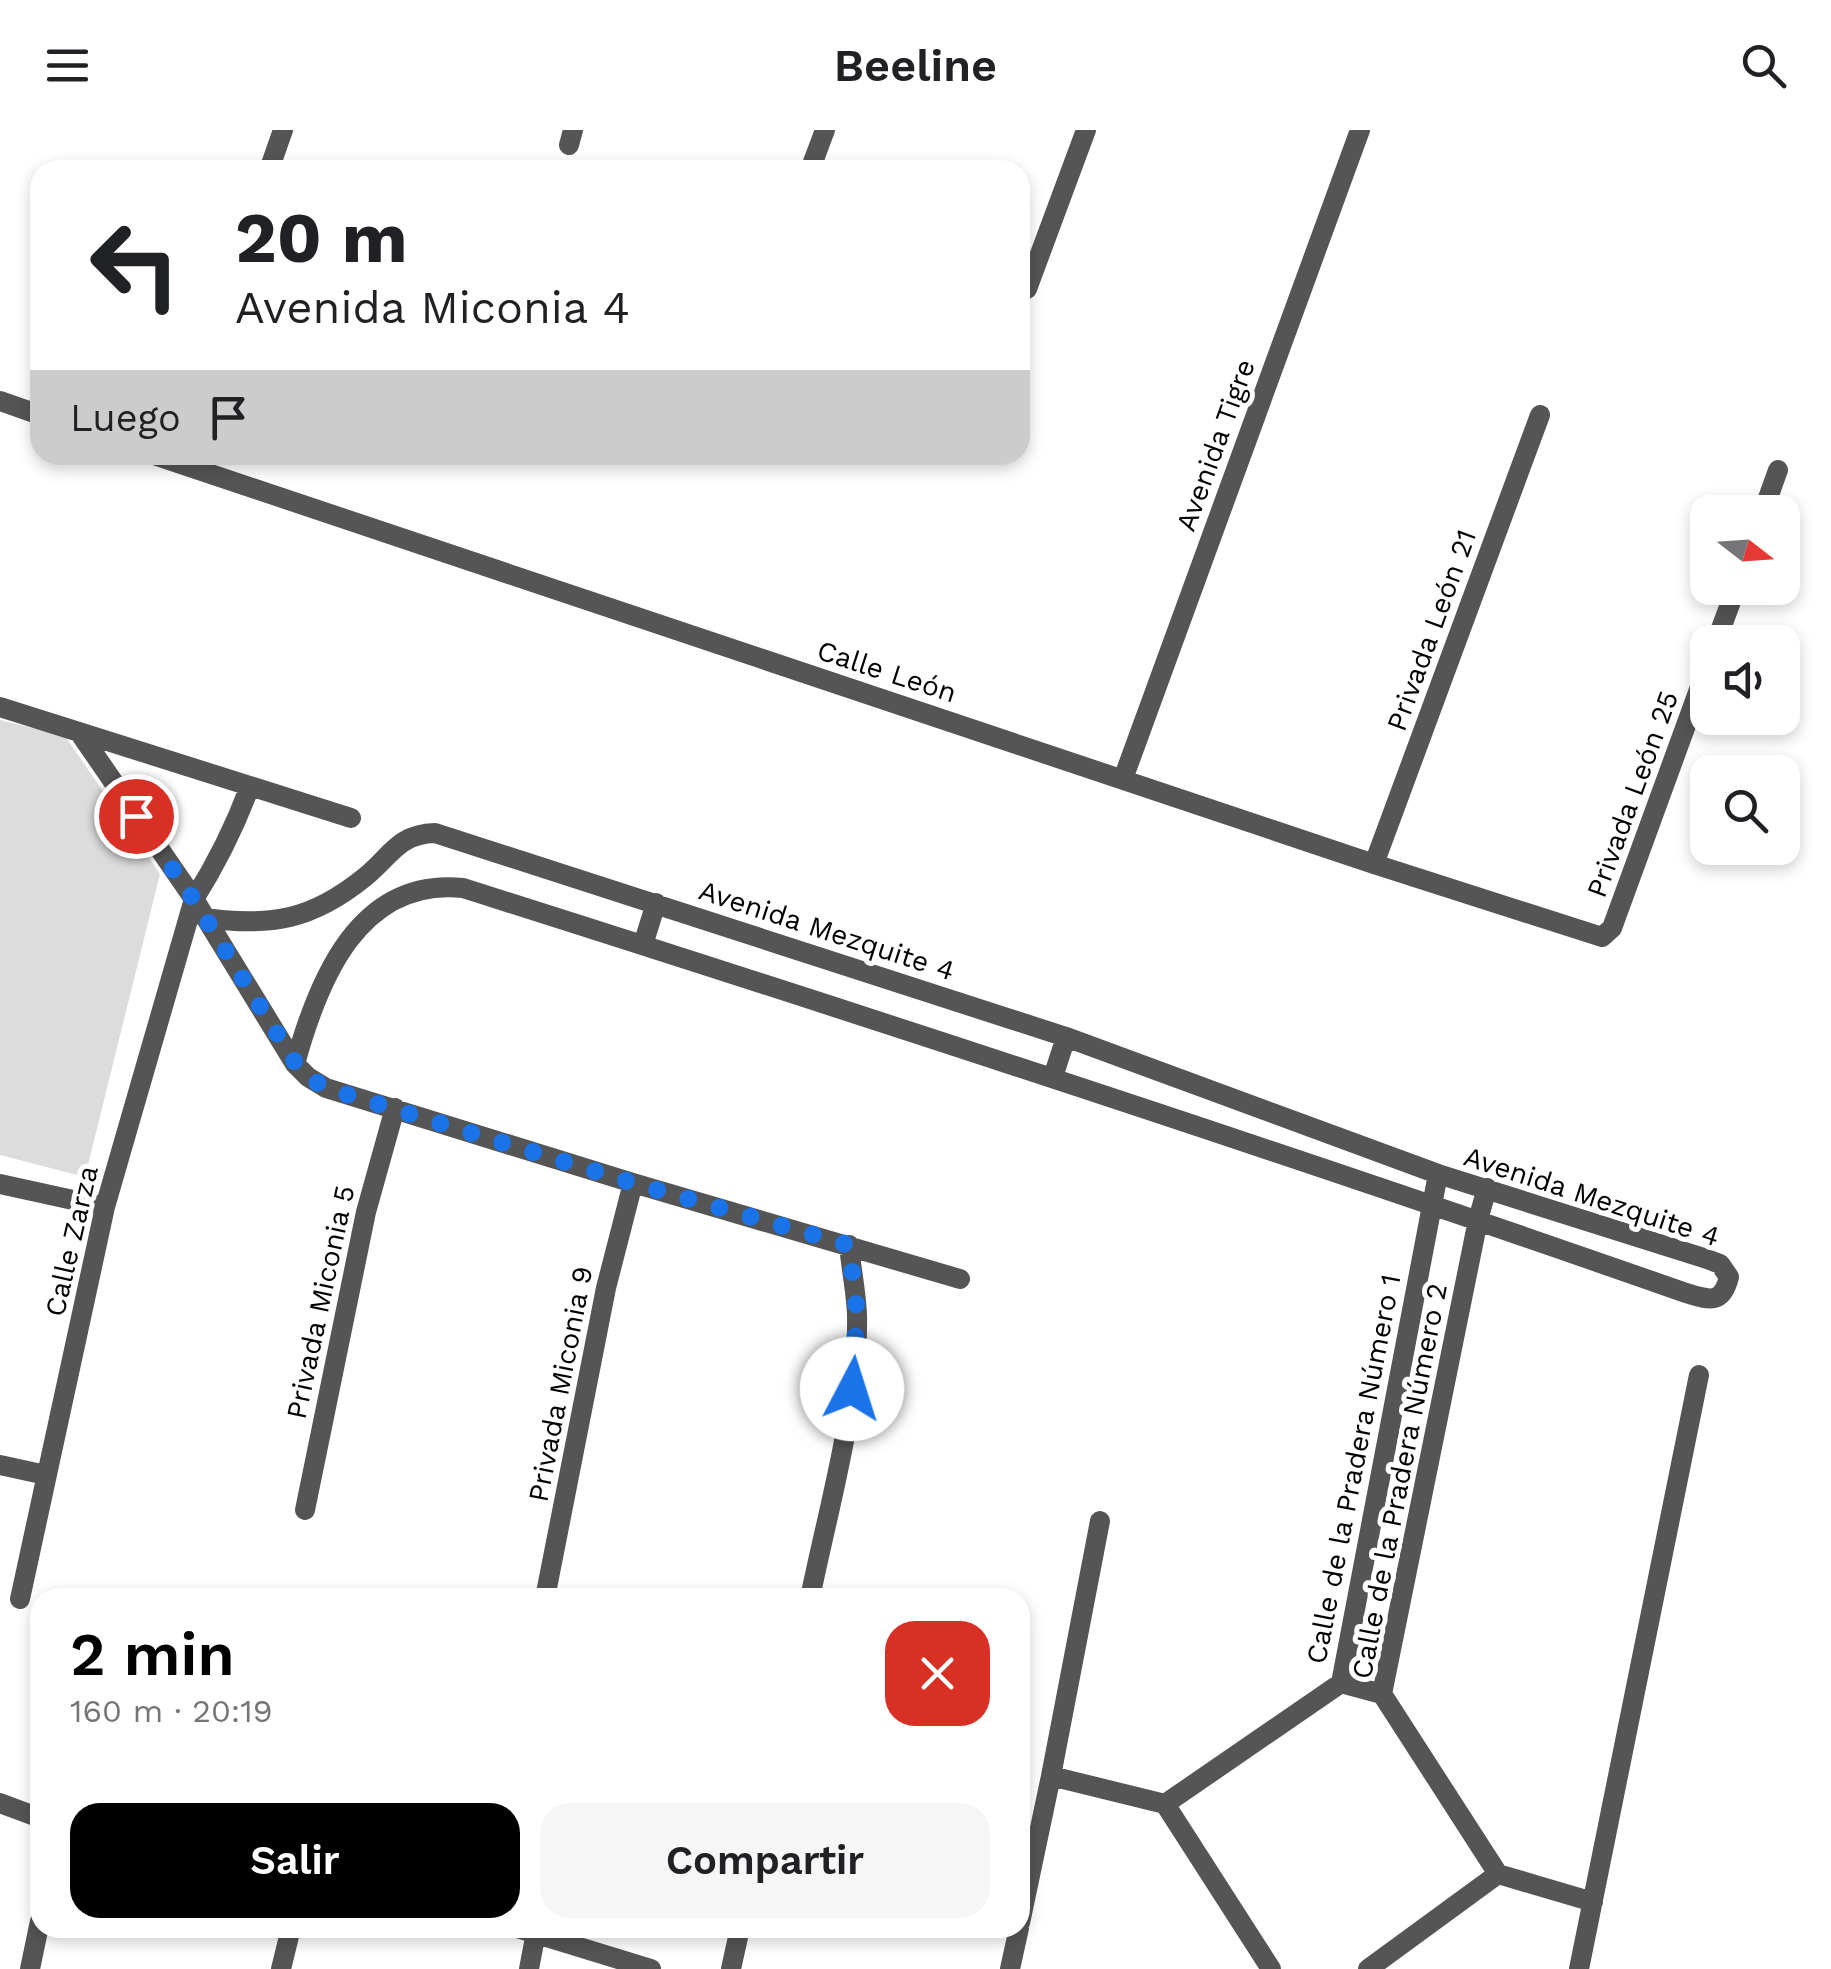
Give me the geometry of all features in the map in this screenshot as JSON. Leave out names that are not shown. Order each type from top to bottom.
[{"type":"street","points":[[272,160],[283,130]]},
{"type":"street","points":[[814,160],[825,130]]},
{"type":"street","points":[[1030,280],[1086,130]]},
{"type":"street","name":"Avenida Tigre","points":[[1123,779],[1360,130]]},
{"type":"street","points":[[0,401],[30,412]]},
{"type":"street","name":"Privada León 21","points":[[1374,864],[1540,415]]},
{"type":"street","name":"Calle León","points":[[188,465],[1602,937]]},
{"type":"street","points":[[1769,495],[1778,470]]},
{"type":"street","points":[[0,707],[351,818]]},
{"type":"street","name":"Privada León 25","points":[[1602,937],[1612,928],[1690,714]]},
{"type":"street","points":[[79,732],[308,1077],[326,1088],[633,1183],[960,1278]]},
{"type":"street","name":"Calle Zarza","points":[[20,1599],[105,1208],[199,909],[250,786]]},
{"type":"street","name":"Avenida Mezquite 4","points":[[199,909],[235,922],[266,922],[296,916],[324,906],[366,876],[401,842],[416,834],[435,834],[1066,1037],[1438,1174],[1720,1264],[1728,1277],[1726,1290],[1709,1300],[1054,1077],[463,888],[421,888],[387,902],[350,935],[310,1014],[296,1064]]},
{"type":"street","points":[[366,876],[387,902]]},
{"type":"street","points":[[643,945],[656,903]]},
{"type":"street","points":[[1054,1077],[1066,1037]]},
{"type":"street","name":"Privada Miconia 5","points":[[305,1510],[366,1212],[394,1108]]},
{"type":"street","name":"Calle de la Pradera Número 1","points":[[1165,1804],[1341,1682],[1438,1174]]},
{"type":"street","name":"Privada Miconia 9","points":[[547,1588],[606,1288],[633,1183]]},
{"type":"street","points":[[0,1184],[105,1208]]},
{"type":"street","name":"Calle de la Pradera Número 2","points":[[1487,1188],[1382,1694],[1498,1874]]},
{"type":"street","points":[[812,1588],[848,1416],[855,1362],[857,1312],[849,1245]]},
{"type":"street","points":[[1579,1969],[1699,1375]]},
{"type":"street","points":[[0,1466],[46,1475]]},
{"type":"street","points":[[1030,1878],[1100,1520]]},
{"type":"street","points":[[1341,1682],[1382,1694]]},
{"type":"street","points":[[1051,1776],[1165,1804],[1271,1969]]},
{"type":"street","points":[[0,1803],[30,1814]]},
{"type":"street","points":[[1368,1969],[1498,1874],[1593,1902]]},
{"type":"street","points":[[30,1969],[36,1938]]},
{"type":"street","points":[[281,1969],[289,1938]]},
{"type":"street","points":[[527,1938],[529,1969]]},
{"type":"street","points":[[552,1938],[651,1969]]},
{"type":"street","points":[[731,1969],[738,1938]]},
{"type":"street","points":[[1010,1969],[1017,1938]]},
{"type":"shaded area","points":[[0,720],[65,736],[160,874],[85,1177],[0,1155]]},
{"type":"route","points":[[136,816],[194,900],[296,1064],[326,1088],[849,1245],[857,1312],[852,1389]]}]
